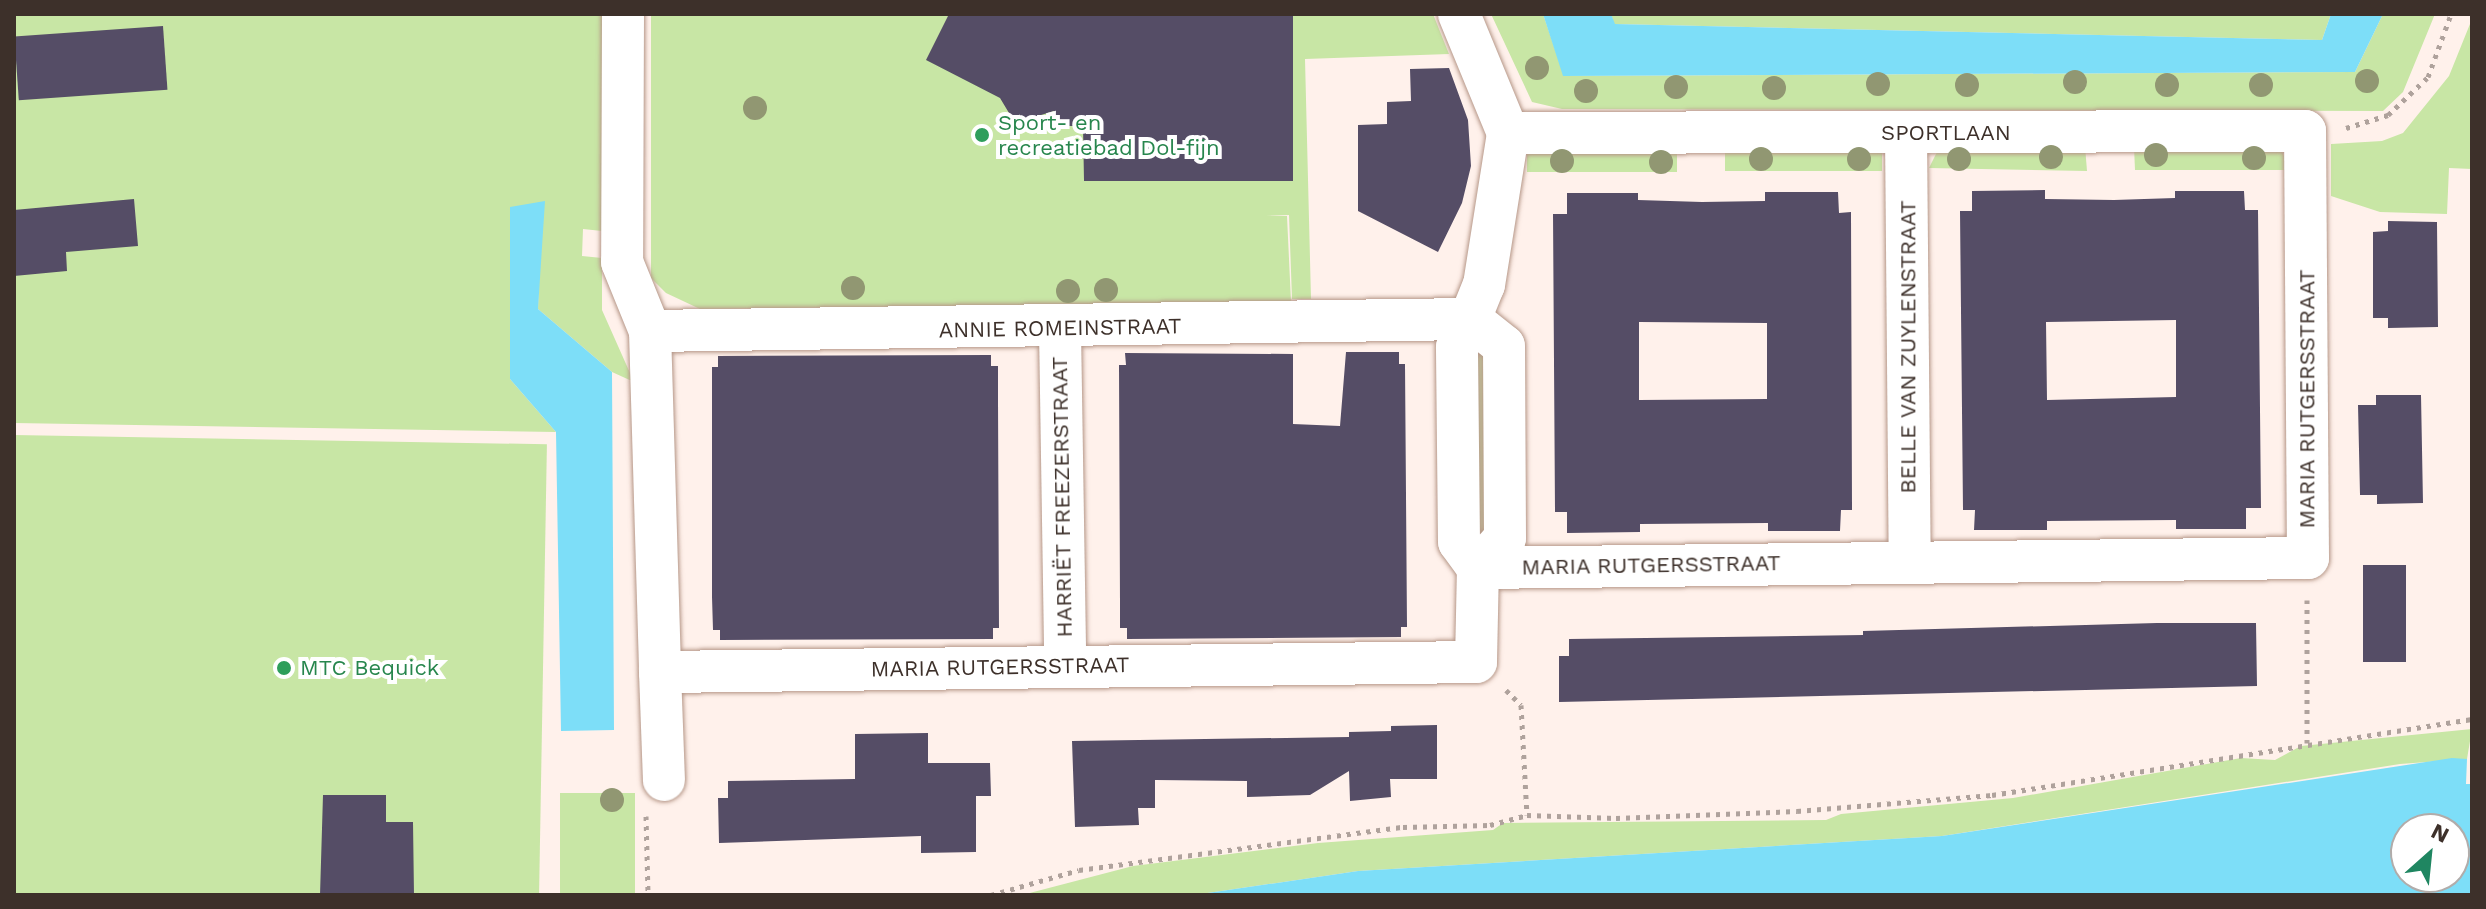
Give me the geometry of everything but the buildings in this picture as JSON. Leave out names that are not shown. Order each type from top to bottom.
[{"type":"street","points":[[623,14],[622,262],[650,331],[664,780]]},
{"type":"street","points":[[1459,14],[1508,133],[1484,285],[1457,347],[1459,542],[1478,568]]},
{"type":"street","name":"SPORTLAAN","points":[[1508,133],[2305,131]]},
{"type":"street","name":"MARIA RUTGERSSTRAAT","points":[[660,672],[1476,662],[1478,568],[2308,558],[2305,131]]},
{"type":"street","name":"BELLE VAN ZUYLENSTRAAT","points":[[1906,133],[1910,561]]},
{"type":"street","name":"ANNIE ROMEINSTRAAT","points":[[650,331],[1060,329],[1470,319]]},
{"type":"street","name":"HARRIËT FREEZERSTRAAT","points":[[1060,329],[1065,666]]},
{"type":"path","points":[[2305,131],[2365,126],[2407,100],[2428,77],[2451,14]]},
{"type":"path","points":[[2306,634],[2307,743]]},
{"type":"path","points":[[1521,705],[1527,815]]},
{"type":"path","points":[[991,895],[1079,870],[1184,853],[1403,827],[1490,825],[1527,815],[1616,818],[1752,813],[1992,795],[2472,719]]},
{"type":"path","points":[[648,895],[644,782],[664,780]]},
{"type":"green space","points":[[14,14],[603,14],[602,231],[583,229],[582,256],[602,258],[602,310],[634,382],[612,372],[538,309],[539,274],[510,208],[510,379],[556,432],[14,423]]},
{"type":"green space","name":"Sport- en recreatiebad Dol-fijn","points":[[651,14],[1433,14],[1449,54],[1305,59],[1311,299],[1292,299],[1289,215],[1266,216],[1287,216],[1291,302],[700,309],[666,293],[651,278]]},
{"type":"green space","points":[[1491,14],[1543,14],[1564,76],[2355,72],[2383,14],[2435,14],[2403,92],[2383,111],[1562,109],[1532,102]]},
{"type":"green space","points":[[1611,14],[2331,14],[2322,40],[1614,24]]},
{"type":"green space","points":[[2472,19],[2472,169],[2449,168],[2447,214],[2380,212],[2331,196],[2331,144],[2382,141],[2403,133],[2449,76]]},
{"type":"green space","points":[[2085,146],[2087,171],[1929,168],[1938,150]]},
{"type":"green space","points":[[2134,147],[2281,149],[2290,170],[2135,170]]},
{"type":"green space","points":[[1725,149],[1882,149],[1882,171],[1725,171]]},
{"type":"green space","points":[[1527,150],[1677,150],[1677,172],[1527,172]]},
{"type":"green space","points":[[1486,350],[1490,540],[1476,534],[1476,351]]},
{"type":"green space","name":"MTC Bequick","points":[[14,435],[547,444],[539,895],[14,895]]},
{"type":"green space","points":[[2472,729],[2467,759],[2400,764],[1942,836],[1358,871],[1194,895],[1022,895],[1133,866],[1318,843],[1493,830],[1503,823],[1826,820],[1841,814],[2013,798],[2241,758],[2275,760],[2301,746]]},
{"type":"green space","points":[[560,793],[635,793],[635,895],[560,895]]},
{"type":"water","points":[[1543,14],[1611,14],[1615,24],[2322,40],[2331,14],[2383,14],[2355,72],[1563,76]]},
{"type":"water","points":[[545,201],[538,309],[612,372],[614,730],[561,731],[556,432],[510,379],[510,207]]},
{"type":"water","points":[[2452,758],[2467,759],[2466,784],[2472,784],[2472,895],[1194,895],[1358,871],[1942,836]]},
{"type":"place","name":"Sport- en recreatiebad Dol-fijn","points":[[982,135]]},
{"type":"place","name":"MTC Bequick","points":[[284,668]]}]
